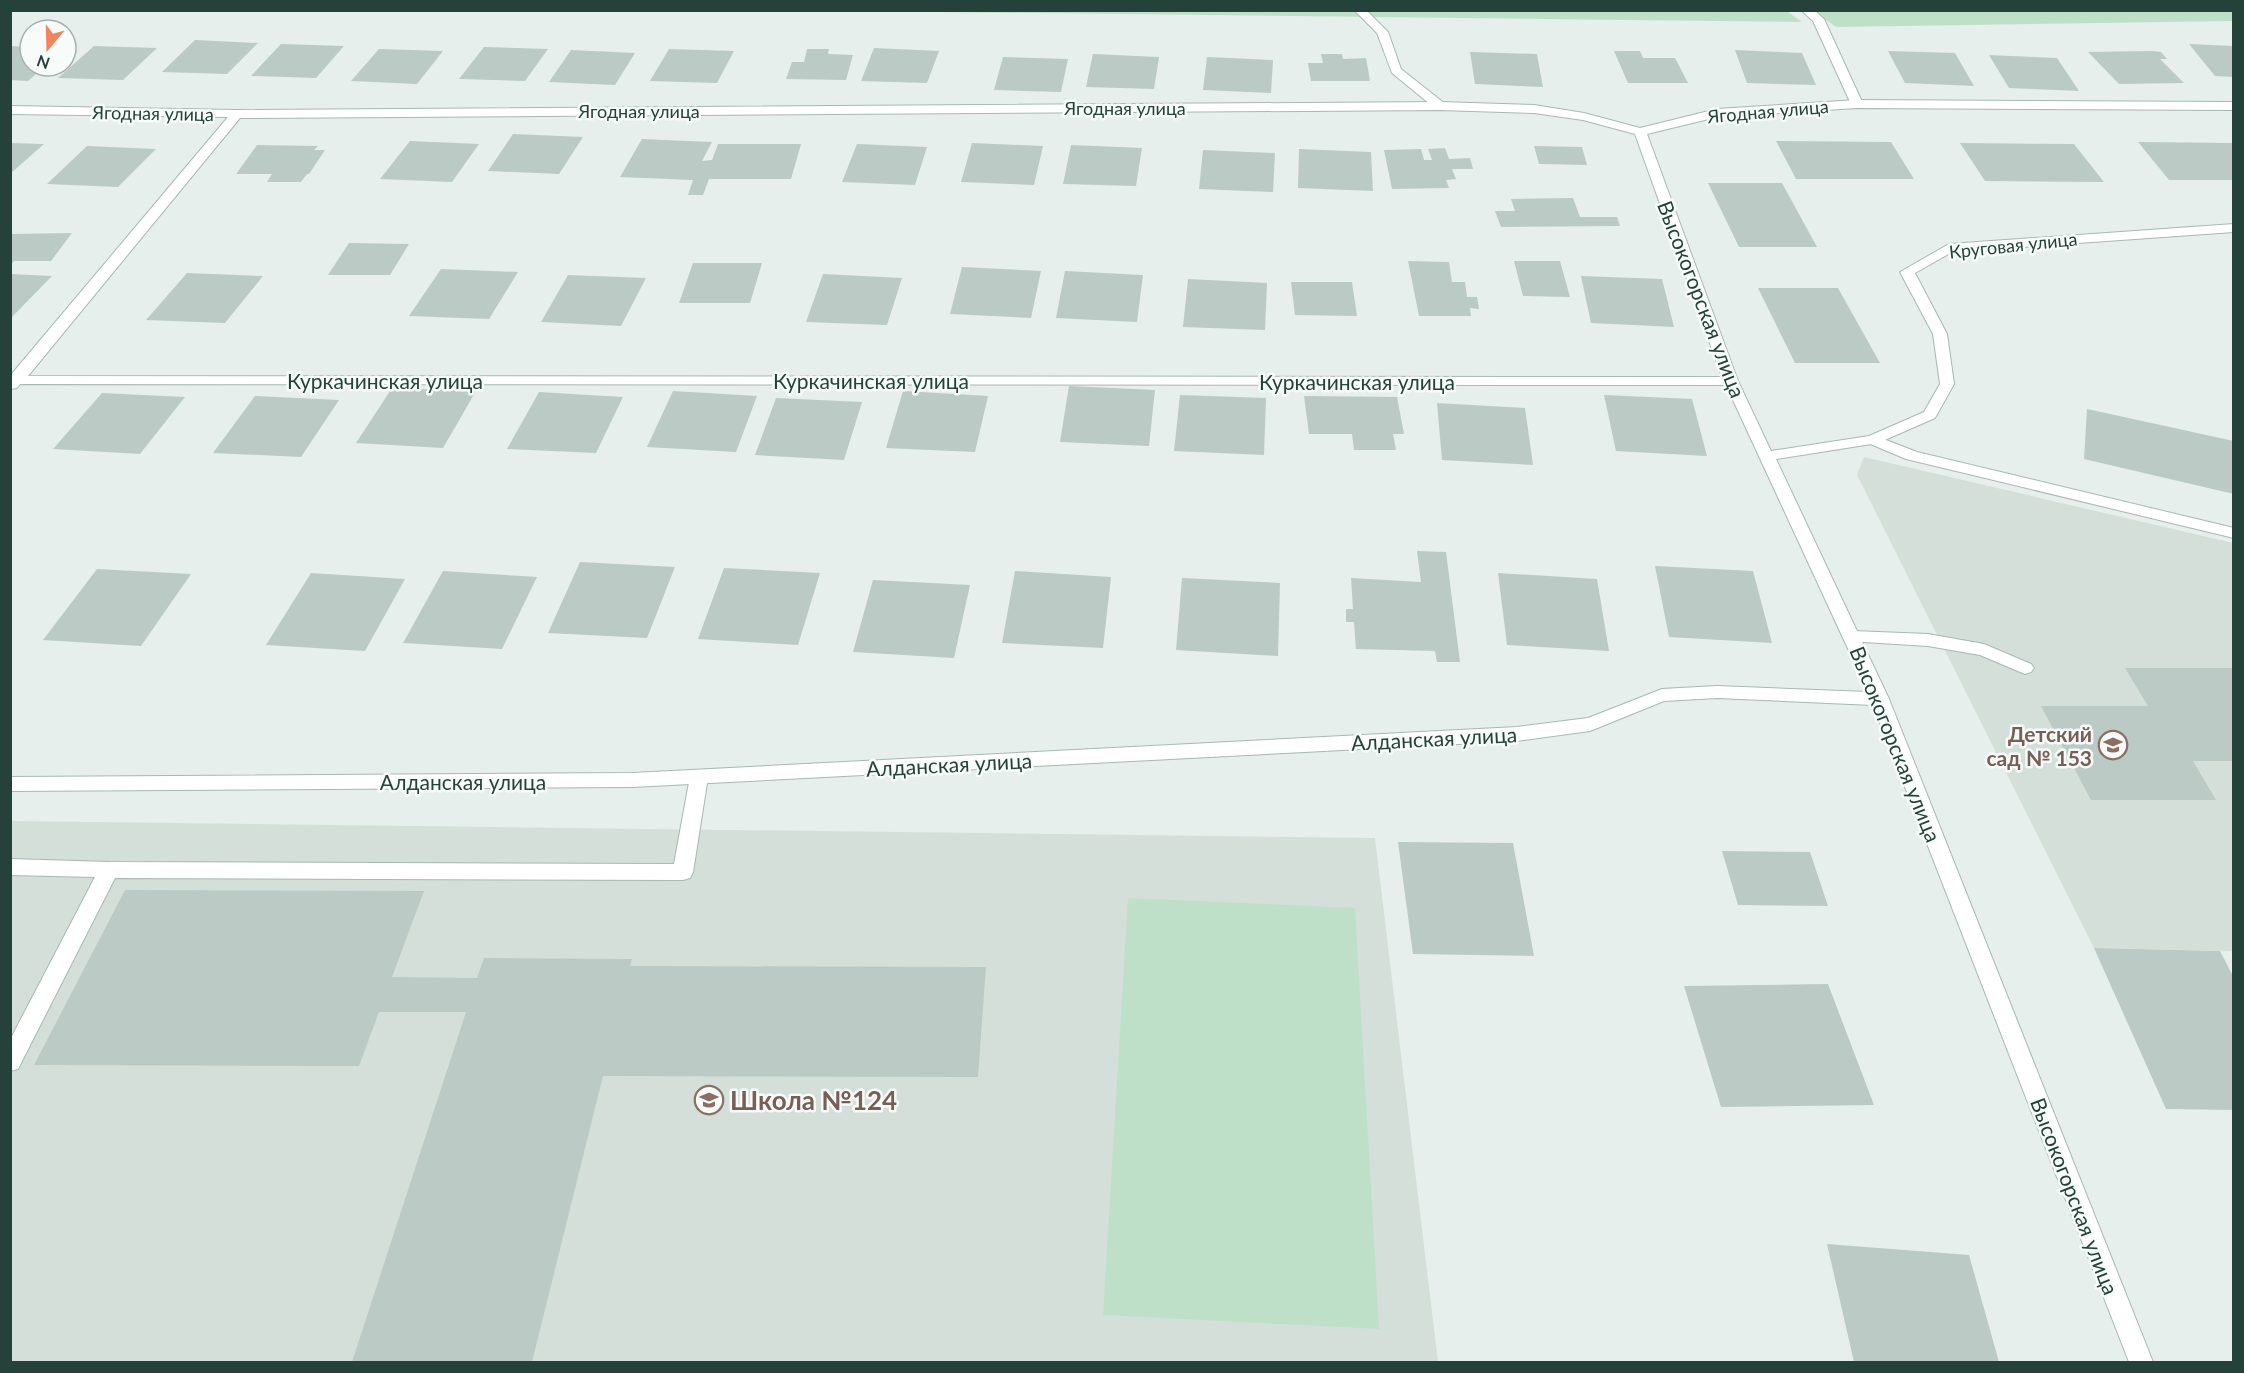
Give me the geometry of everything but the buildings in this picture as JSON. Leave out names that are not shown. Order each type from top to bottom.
[{"type":"street","points":[[1359,10],[1382,32],[1396,71],[1440,106]]},
{"type":"street","points":[[1806,10],[1818,19],[1857,104]]},
{"type":"street","name":"Ягодная улица","points":[[10,110],[237,114],[1440,106],[1534,109],[1584,117],[1640,132],[1717,113],[1857,104],[2234,106]]},
{"type":"street","points":[[12,382],[237,114]]},
{"type":"street","name":"Высокогорская улица","points":[[1640,132],[1731,381],[1853,637],[1880,699],[2141,1362]]},
{"type":"street","name":"Круговая улица","points":[[1767,456],[1873,440],[1930,415],[1947,384],[1940,334],[1907,272],[1949,248],[2234,228]]},
{"type":"street","name":"Куркачинская улица","points":[[12,382],[1731,381]]},
{"type":"street","points":[[1873,440],[1912,456],[2234,533]]},
{"type":"street","points":[[1853,637],[1928,640],[1984,650],[2025,668]]},
{"type":"street","name":"Алданская улица","points":[[10,784],[632,780],[699,777],[1516,734],[1590,724],[1662,695],[1717,692],[1880,699]]},
{"type":"street","points":[[10,867],[109,870],[682,872],[699,777]]},
{"type":"street","points":[[10,1062],[109,870]]},
{"type":"shaded area","name":"Детский сад № 153","points":[[1864,457],[2233,543],[2233,951],[2094,948],[1857,475]]},
{"type":"shaded area","name":"Школа №124","points":[[11,821],[1375,838],[1438,1362],[11,1362]]},
{"type":"green space","points":[[1785,10],[1802,22],[856,11]]},
{"type":"green space","points":[[2233,10],[2234,21],[1836,27],[1813,11]]},
{"type":"green space","points":[[1128,898],[1355,908],[1379,1329],[1103,1315]]},
{"type":"place","name":"Детский сад № 153","points":[[2113,745]]},
{"type":"place","name":"Школа №124","points":[[709,1100]]}]
